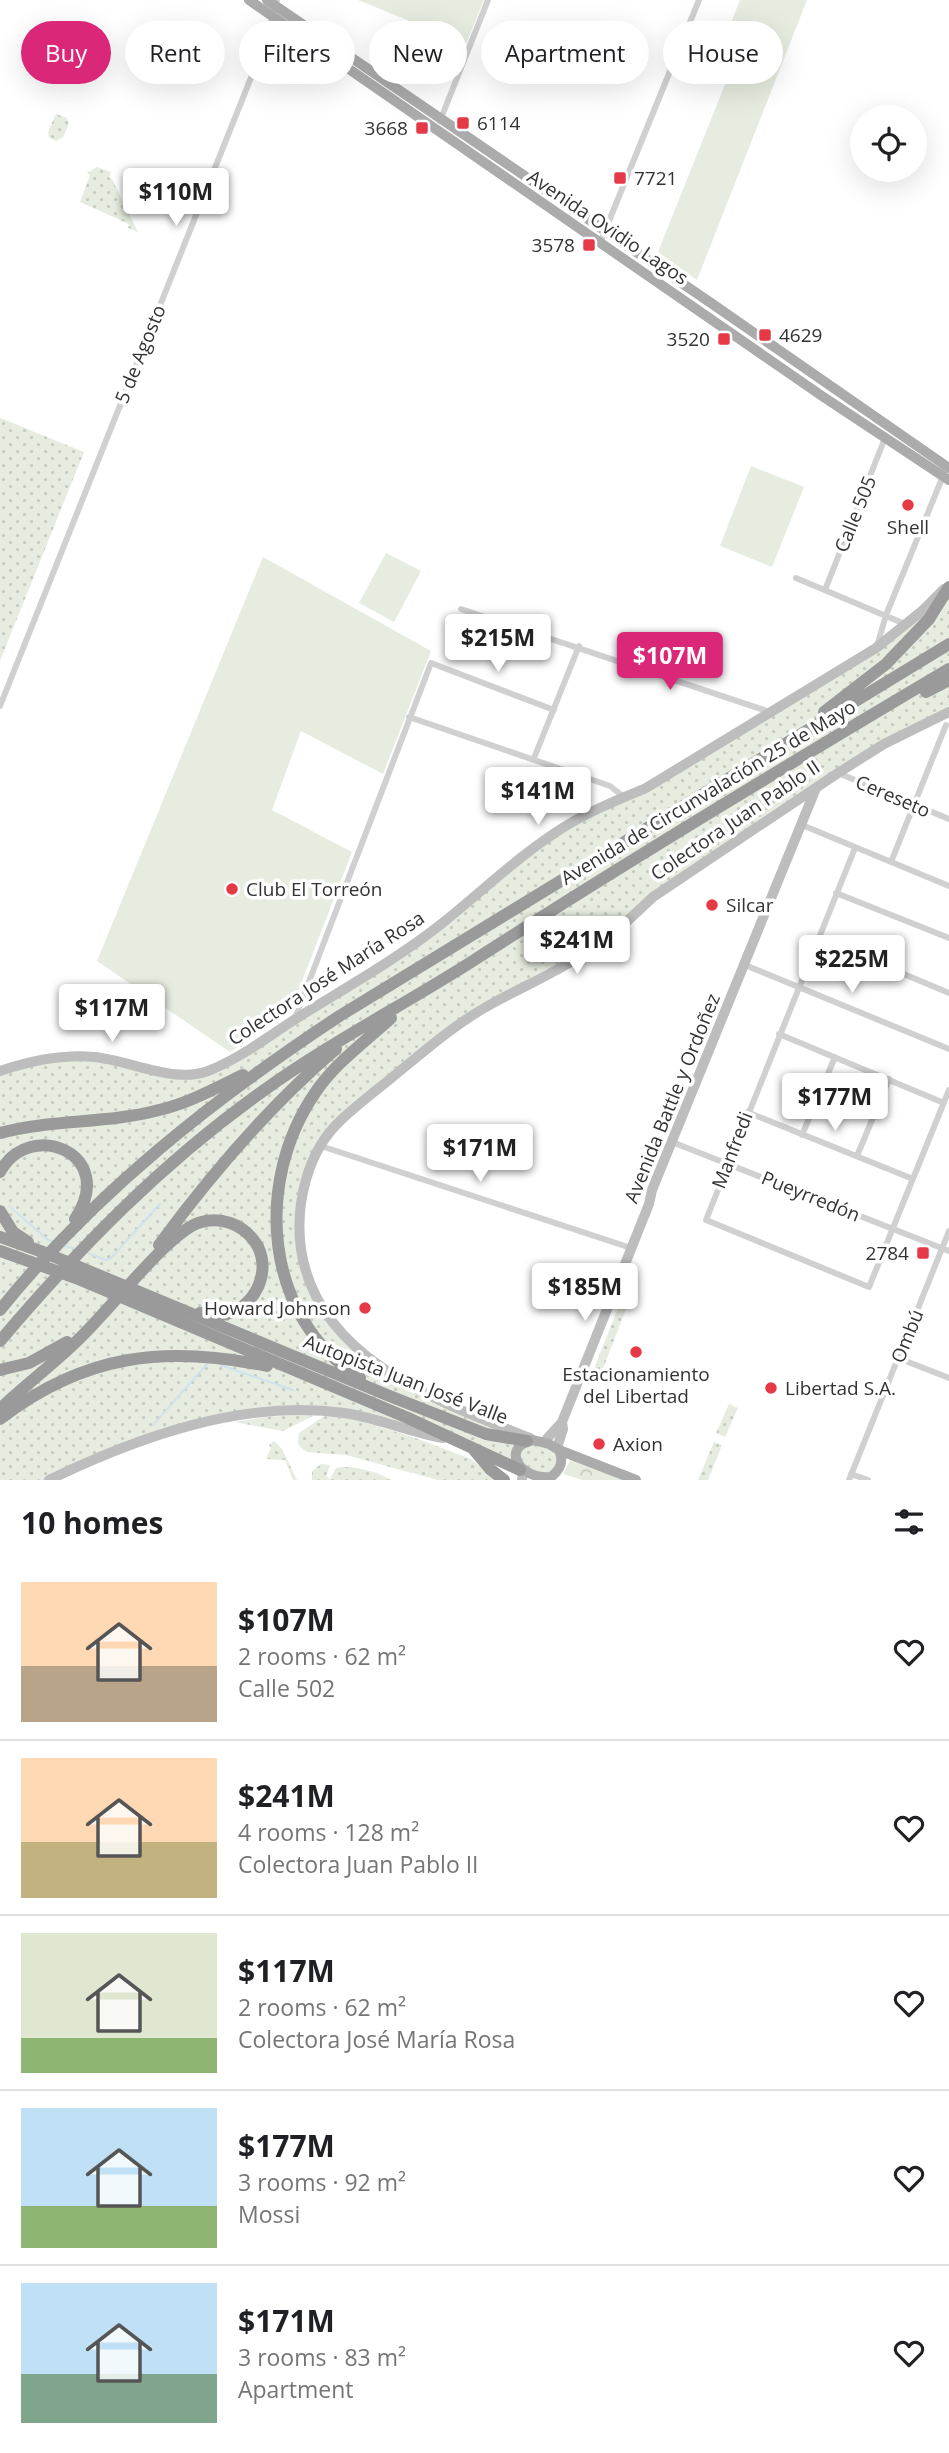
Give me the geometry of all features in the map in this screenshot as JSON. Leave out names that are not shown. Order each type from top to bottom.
[{"type":"highway","points":[[802,733],[826,710],[886,664],[929,619],[949,585]]},
{"type":"highway","name":"Avenida de Circunvalación 25 de Mayo","points":[[0,1308],[64,1237],[147,1160],[277,1057],[949,644]]},
{"type":"highway","name":"Avenida de Circunvalación 25 de Mayo","points":[[0,1341],[129,1200],[239,1109],[318,1053],[412,1000],[541,917],[949,669]]},
{"type":"highway","points":[[856,725],[949,680]]},
{"type":"highway","points":[[387,1395],[329,1355],[312,1335],[299,1313],[281,1265],[276,1239],[275,1210],[278,1181],[286,1150],[299,1120],[316,1092],[338,1065],[412,1000]]},
{"type":"highway","points":[[0,1409],[68,1349],[114,1301],[220,1165],[256,1124],[314,1068],[356,1033]]},
{"type":"highway","points":[[0,1133],[63,1121],[159,1110],[200,1096],[277,1057]]},
{"type":"highway","points":[[0,1172],[8,1159],[31,1147],[55,1147],[76,1158],[86,1173],[88,1194],[84,1206],[64,1237]]},
{"type":"highway","points":[[0,1211],[13,1232],[43,1252]]},
{"type":"highway","points":[[140,1271],[179,1234],[196,1223],[220,1220],[243,1228],[257,1245],[262,1262],[261,1282],[253,1297],[244,1306],[222,1315],[166,1304]]},
{"type":"highway","name":"Autopista Juan José Valle","points":[[0,1237],[43,1252],[486,1434],[535,1441]]},
{"type":"highway","name":"Autopista Juan José Valle","points":[[0,1251],[50,1267],[114,1301],[314,1380],[458,1441],[522,1474]]},
{"type":"highway","points":[[0,1370],[29,1363],[54,1351],[114,1301]]},
{"type":"highway","points":[[0,1419],[37,1393],[66,1378],[111,1362],[134,1358],[164,1355],[248,1362],[314,1380]]},
{"type":"highway","points":[[471,1447],[489,1469],[504,1480]]},
{"type":"main road","name":"Avenida Ovidio Lagos","points":[[249,0],[273,5],[600,243],[885,438],[947,470]]},
{"type":"main road","name":"Avenida Ovidio Lagos","points":[[438,124],[605,231],[947,470]]},
{"type":"main road","name":"Colectora José María Rosa","points":[[0,1070],[40,1060],[92,1057],[122,1060],[168,1073],[189,1075],[205,1073],[233,1060],[377,971],[439,926],[510,866],[569,824],[646,788],[876,648],[949,585]]},
{"type":"main road","name":"Colectora Juan Pablo II","points":[[535,1441],[451,1407],[370,1358],[334,1327],[319,1306],[311,1287],[299,1236],[308,1173],[321,1146],[338,1122],[419,1055],[484,1008],[553,973],[592,949],[653,897],[884,744],[946,720]]},
{"type":"main road","name":"Avenida Battle y Ordoñez","points":[[558,1449],[562,1422],[816,788]]},
{"type":"main road","points":[[49,1480],[163,1434],[209,1422],[267,1412],[308,1410],[347,1414],[458,1441]]},
{"type":"main road","name":"Avenida Battle y Ordoñez","points":[[535,1441],[562,1422]]},
{"type":"main road","points":[[564,1480],[522,1474],[516,1462],[520,1446],[535,1441],[636,1480]]},
{"type":"main road","points":[[544,1478],[560,1466],[562,1459],[558,1449]]},
{"type":"street","points":[[438,124],[488,0]]},
{"type":"street","points":[[600,243],[699,0]]},
{"type":"street","name":"5 de Agosto","points":[[0,706],[266,40],[273,5]]},
{"type":"street","name":"Calle 505","points":[[825,590],[885,438]]},
{"type":"street","points":[[876,648],[886,615],[947,470]]},
{"type":"street","points":[[796,578],[905,624]]},
{"type":"street","points":[[461,609],[579,646],[770,712]]},
{"type":"street","points":[[534,758],[579,646]]},
{"type":"street","points":[[295,1020],[431,663],[554,710]]},
{"type":"street","points":[[409,717],[610,786],[624,797]]},
{"type":"street","points":[[891,862],[946,720]]},
{"type":"street","name":"Cereseto","points":[[838,773],[949,819]]},
{"type":"street","points":[[802,825],[949,886]]},
{"type":"street","name":"Manfredi","points":[[855,848],[706,1220],[869,1287],[892,1229]]},
{"type":"street","points":[[836,893],[949,938]]},
{"type":"street","points":[[818,938],[949,993]]},
{"type":"street","points":[[745,965],[949,1049]]},
{"type":"street","points":[[779,1034],[944,1103]]},
{"type":"street","points":[[802,1135],[835,1057]]},
{"type":"street","points":[[857,1156],[889,1079]]},
{"type":"street","points":[[892,1229],[949,1090]]},
{"type":"street","points":[[747,1112],[913,1179]]},
{"type":"street","name":"Pueyrredón","points":[[672,1142],[945,1250]]},
{"type":"street","points":[[321,1146],[631,1248]]},
{"type":"street","name":"Ombú","points":[[850,1477],[945,1250],[949,1231]]},
{"type":"street","points":[[898,1358],[949,1378]]},
{"type":"street","points":[[850,1477],[868,1480]]},
{"type":"green space","points":[[358,0],[484,0],[467,42],[467,21],[410,21]]},
{"type":"green space","points":[[740,0],[807,0],[783,61],[783,21],[732,21]]},
{"type":"green space","points":[[725,84],[774,84],[697,280],[658,252]]},
{"type":"green space","points":[[56,114],[67,118],[69,124],[63,137],[56,141],[49,137],[48,132]]},
{"type":"green space","points":[[97,167],[111,172],[109,177],[138,232],[128,228],[129,224],[80,202],[90,175],[87,173]]},
{"type":"green space","points":[[0,418],[84,452],[0,661]]},
{"type":"green space","points":[[751,466],[804,487],[772,567],[720,546]]},
{"type":"green space","points":[[386,553],[421,571],[394,622],[359,603]]},
{"type":"green space","points":[[263,557],[431,651],[383,774],[301,731],[272,810],[352,852],[290,1012],[242,1047],[230,1052],[97,961]]},
{"type":"green space","points":[[949,584],[949,712],[884,744],[653,897],[592,949],[484,1008],[338,1122],[321,1146],[302,1205],[303,1261],[334,1327],[407,1382],[561,1455],[551,1477],[471,1447],[370,1418],[267,1412],[163,1434],[49,1480],[0,1480],[0,1071],[65,1057],[168,1073],[205,1073],[377,971],[569,824],[646,788],[876,648]]},
{"type":"green space","points":[[621,1301],[628,1304],[597,1384],[589,1381]]},
{"type":"green space","points":[[729,1404],[738,1408],[725,1437],[716,1433]]},
{"type":"green space","points":[[313,1414],[283,1431],[234,1422],[267,1417]]},
{"type":"green space","points":[[324,1416],[349,1418],[410,1436],[471,1459],[496,1480],[438,1480],[346,1455],[307,1452],[298,1443],[299,1433]]},
{"type":"green space","points":[[274,1441],[282,1449],[297,1480],[293,1480],[285,1460],[266,1459],[271,1448],[269,1445]]},
{"type":"green space","points":[[714,1442],[722,1445],[708,1480],[698,1480]]},
{"type":"green space","points":[[571,1459],[623,1480],[583,1480],[563,1474]]},
{"type":"green space","points":[[321,1464],[330,1465],[326,1476],[330,1479],[336,1468],[349,1467],[391,1480],[312,1480],[312,1471]]},
{"type":"waterway","points":[[88,1253],[106,1260],[111,1258],[160,1204]]},
{"type":"waterway","points":[[9,1206],[48,1240],[53,1241]]},
{"type":"waterway","points":[[65,1246],[76,1249]]},
{"type":"waterway","points":[[153,1425],[208,1363]]},
{"type":"waterway","points":[[220,1365],[293,1390]]},
{"type":"place","name":"6114","points":[[463,123]]},
{"type":"place","name":"3668","points":[[422,128]]},
{"type":"place","name":"7721","points":[[620,178]]},
{"type":"place","name":"3578","points":[[589,245]]},
{"type":"place","name":"4629","points":[[765,335]]},
{"type":"place","name":"3520","points":[[724,339]]},
{"type":"place","name":"Shell","points":[[908,505]]},
{"type":"place","name":"Club El Torreón","points":[[232,889]]},
{"type":"place","name":"Silcar","points":[[712,905]]},
{"type":"place","name":"2784","points":[[923,1253]]},
{"type":"place","name":"Howard Johnson","points":[[365,1308]]},
{"type":"place","name":"Estacionamiento del Libertad","points":[[636,1352]]},
{"type":"place","name":"Libertad S.A.","points":[[771,1388]]},
{"type":"place","name":"Axion","points":[[599,1444]]}]
